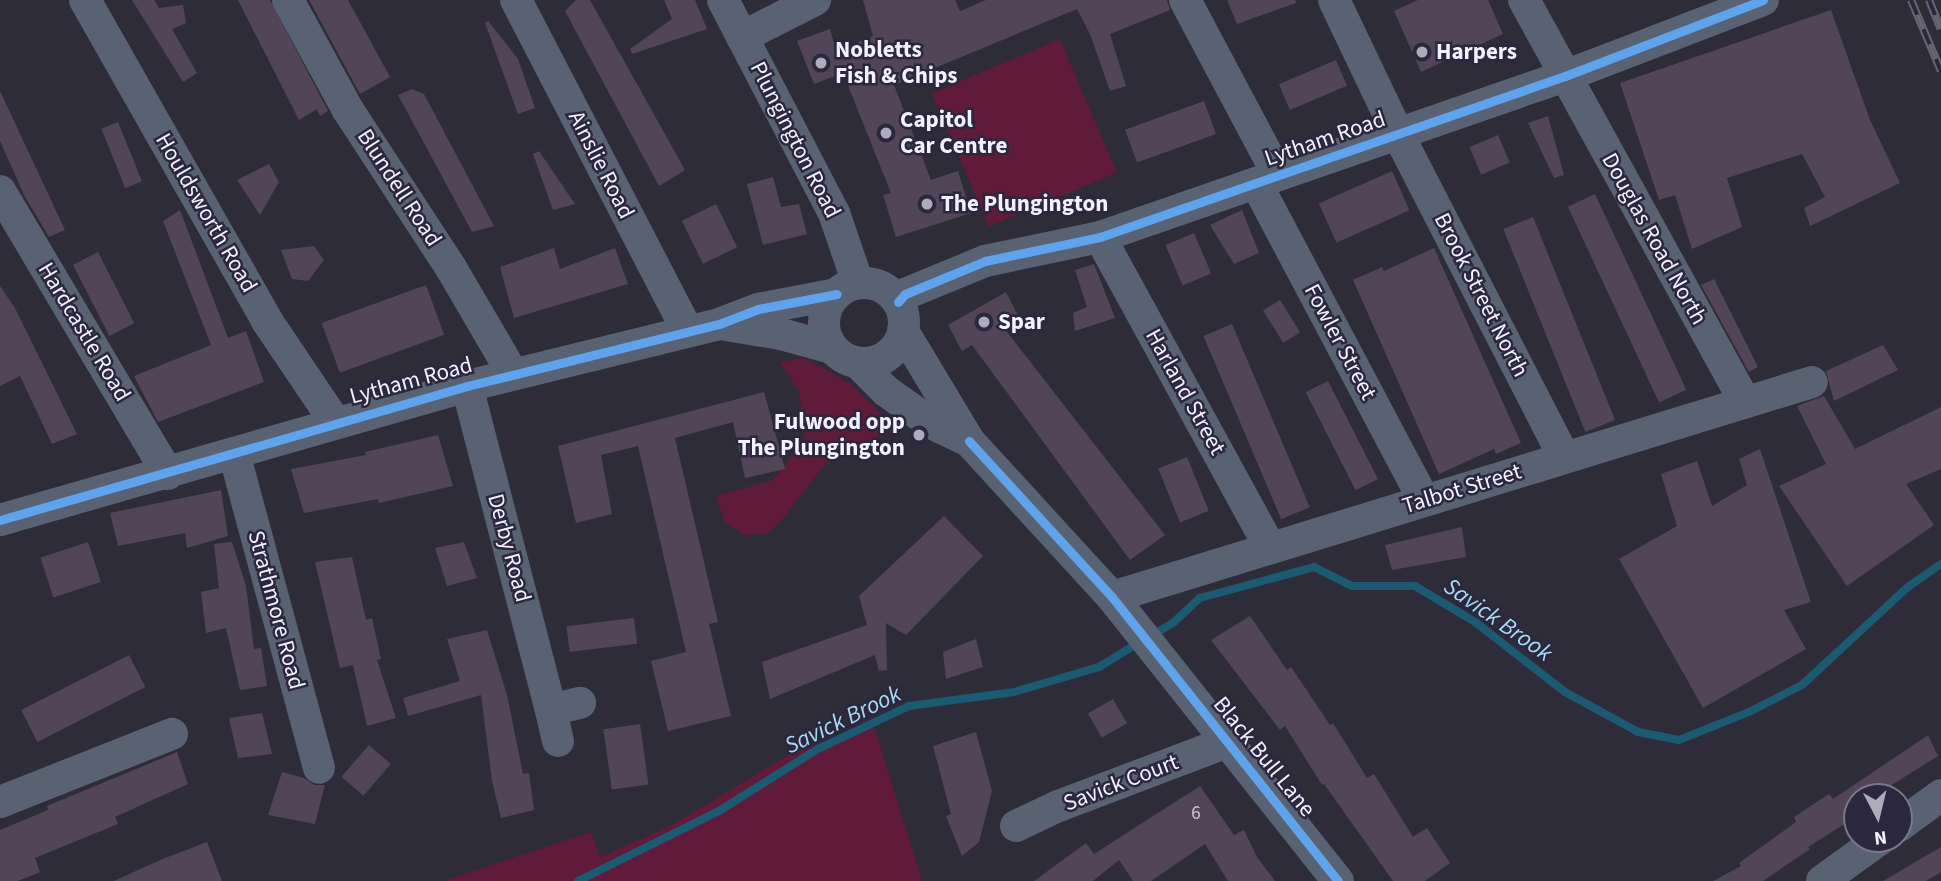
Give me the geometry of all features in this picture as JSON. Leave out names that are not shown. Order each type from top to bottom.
[{"type":"street","name":"Houldsworth Road","points":[[85,0],[267,321],[335,422]]},
{"type":"street","name":"Blundell Road","points":[[288,0],[348,110],[451,268],[513,374]]},
{"type":"street","name":"Ainslie Road","points":[[516,0],[687,330]]},
{"type":"street","name":"Plungington Road","points":[[723,0],[834,213],[847,288]]},
{"type":"street","points":[[743,37],[815,0]]},
{"type":"street","name":"Fowler Street","points":[[1185,0],[1267,179],[1424,500]]},
{"type":"street","name":"Brook Street North","points":[[1334,0],[1398,134],[1564,457]]},
{"type":"street","name":"Douglas Road North","points":[[1524,0],[1744,401]]},
{"type":"street","name":"Lytham Road","points":[[901,316],[905,294],[985,261],[1100,237],[1564,76],[1763,0]]},
{"type":"street","name":"Hardcastle Road","points":[[0,191],[168,474]]},
{"type":"street","name":"Harland Street","points":[[1100,237],[1270,548]]},
{"type":"street","points":[[970,441],[931,423],[886,391],[845,355],[824,333],[824,316],[830,300],[847,288],[874,284],[888,290],[970,441],[1112,597]]},
{"type":"street","name":"Lytham Road","points":[[0,520],[168,474],[335,422],[513,374],[719,324],[758,309],[847,288]]},
{"type":"street","points":[[845,355],[873,362],[887,356],[898,345],[901,316]]},
{"type":"street","name":"Lytham Road","points":[[719,324],[781,334],[845,355]]},
{"type":"street","name":"Talbot Street","points":[[1112,597],[1812,382]]},
{"type":"street","name":"Derby Road","points":[[467,386],[566,706],[558,741]]},
{"type":"street","name":"Strathmore Road","points":[[234,453],[319,768]]},
{"type":"street","name":"Black Bull Lane","points":[[1112,597],[1338,881]]},
{"type":"street","points":[[0,802],[172,734]]},
{"type":"street","name":"Savick Court","points":[[1016,826],[1056,807],[1227,742]]},
{"type":"street","points":[[1913,815],[1941,795]]},
{"type":"street","points":[[1822,881],[1861,853]]},
{"type":"shaded area","points":[[1060,39],[1117,172],[989,227],[932,93]]},
{"type":"shaded area","points":[[804,358],[851,384],[896,429],[824,465],[782,520],[766,534],[743,535],[725,522],[716,496],[773,480],[805,439],[799,391],[780,362]]},
{"type":"shaded area","points":[[873,723],[922,881],[444,881],[591,832],[600,857],[670,826],[789,755]]},
{"type":"building","points":[[132,0],[154,0],[159,8],[183,5],[186,23],[172,29],[197,73],[183,82]]},
{"type":"building","points":[[238,0],[270,0],[328,111],[320,116],[317,109],[299,120]]},
{"type":"building","points":[[309,0],[348,0],[390,77],[360,94]]},
{"type":"building","points":[[576,0],[590,0],[685,170],[659,186],[565,11]]},
{"type":"building","points":[[664,0],[695,0],[707,29],[632,54],[630,49],[672,19]]},
{"type":"building","points":[[863,0],[955,0],[960,11],[986,0],[1167,0],[1170,10],[1110,34],[1126,86],[1110,91],[1090,34],[1077,9],[894,85],[931,180],[958,171],[971,213],[896,237],[883,195],[891,193],[843,73],[814,84],[797,41],[830,29],[836,51],[873,36]]},
{"type":"building","points":[[1227,0],[1295,0],[1296,3],[1237,24]]},
{"type":"building","points":[[1418,0],[1488,0],[1503,34],[1421,72],[1394,11]]},
{"type":"building","points":[[1831,10],[1870,120],[1900,183],[1810,226],[1804,208],[1825,197],[1802,154],[1727,178],[1742,227],[1692,249],[1675,195],[1659,200],[1620,83]]},
{"type":"building","points":[[488,21],[518,59],[535,108],[518,114],[485,23]]},
{"type":"building","points":[[1336,60],[1347,86],[1290,110],[1279,84]]},
{"type":"building","points":[[412,89],[424,94],[494,226],[472,232],[398,95]]},
{"type":"building","points":[[0,91],[65,230],[49,237],[24,195],[0,141]]},
{"type":"building","points":[[1204,101],[1216,134],[1137,163],[1125,130]]},
{"type":"building","points":[[1548,116],[1564,175],[1554,178],[1528,123]]},
{"type":"building","points":[[118,122],[142,181],[125,188],[101,129]]},
{"type":"building","points":[[1498,135],[1510,163],[1481,175],[1469,147]]},
{"type":"building","points":[[539,151],[575,204],[553,210],[533,154]]},
{"type":"building","points":[[269,164],[279,182],[260,215],[237,180]]},
{"type":"building","points":[[1392,171],[1409,210],[1336,243],[1319,204]]},
{"type":"building","points":[[773,177],[781,207],[799,204],[807,234],[763,245],[747,184]]},
{"type":"building","points":[[1595,194],[1686,390],[1659,402],[1568,207]]},
{"type":"building","points":[[716,204],[737,247],[703,264],[682,221]]},
{"type":"building","points":[[180,210],[228,338],[246,331],[264,382],[158,422],[134,376],[211,345],[163,221]]},
{"type":"building","points":[[1242,210],[1259,253],[1234,264],[1210,225]]},
{"type":"building","points":[[1533,217],[1615,420],[1585,432],[1503,229]]},
{"type":"building","points":[[1194,233],[1211,274],[1183,286],[1165,245]]},
{"type":"building","points":[[314,246],[324,260],[308,281],[292,279],[281,250]]},
{"type":"building","points":[[554,248],[560,269],[615,248],[628,284],[514,318],[500,267]]},
{"type":"building","points":[[1434,248],[1521,443],[1496,454],[1494,449],[1439,474],[1353,280],[1382,267],[1384,271]]},
{"type":"building","points":[[98,252],[134,323],[109,336],[73,265]]},
{"type":"building","points":[[1094,264],[1115,318],[1075,331],[1073,313],[1087,307],[1075,270]]},
{"type":"building","points":[[1714,279],[1758,367],[1749,372],[1701,285]]},
{"type":"building","points":[[426,285],[444,335],[340,373],[322,323]]},
{"type":"building","points":[[0,286],[15,308],[77,434],[52,444],[20,376],[0,386]]},
{"type":"building","points":[[1006,292],[1020,319],[1004,328],[1165,535],[1130,560],[972,345],[962,351],[948,325]]},
{"type":"building","points":[[1280,300],[1300,332],[1283,343],[1263,311]]},
{"type":"building","points":[[1232,324],[1310,507],[1281,519],[1203,336]]},
{"type":"building","points":[[1883,345],[1898,370],[1834,401],[1826,371]]},
{"type":"building","points":[[1328,381],[1378,479],[1356,490],[1306,392]]},
{"type":"building","points":[[764,392],[785,469],[745,478],[733,422],[675,438],[718,622],[709,624],[731,716],[668,731],[651,661],[686,652],[638,446],[601,455],[612,514],[576,523],[558,446]]},
{"type":"building","points":[[1824,396],[1855,449],[1941,407],[1941,469],[1906,484],[1934,525],[1847,586],[1779,486],[1826,464],[1797,406]]},
{"type":"building","points":[[438,435],[453,486],[379,503],[378,499],[304,513],[291,469],[366,455],[365,452]]},
{"type":"building","points":[[1760,449],[1811,602],[1784,610],[1806,649],[1703,708],[1619,559],[1677,526],[1661,474],[1697,461],[1712,506],[1747,485],[1739,459]]},
{"type":"building","points":[[1187,457],[1209,511],[1180,522],[1158,469]]},
{"type":"building","points":[[221,490],[228,536],[187,548],[185,533],[118,546],[110,513]]},
{"type":"building","points":[[944,516],[983,556],[906,635],[886,623],[887,670],[879,671],[875,655],[770,699],[762,662],[867,625],[859,596]]},
{"type":"building","points":[[1462,527],[1466,557],[1392,570],[1385,545]]},
{"type":"building","points":[[88,542],[101,582],[53,597],[40,557]]},
{"type":"building","points":[[232,542],[246,586],[254,649],[261,648],[267,686],[240,690],[226,628],[206,633],[201,592],[219,588],[214,544]]},
{"type":"building","points":[[464,542],[477,578],[447,586],[435,548]]},
{"type":"building","points":[[352,557],[366,620],[372,618],[381,659],[377,660],[396,718],[367,726],[353,665],[340,668],[315,562]]},
{"type":"building","points":[[1250,616],[1287,670],[1291,667],[1330,725],[1333,723],[1367,778],[1374,774],[1413,837],[1427,828],[1450,863],[1425,881],[1393,881],[1324,784],[1322,785],[1285,726],[1280,730],[1211,640]]},
{"type":"building","points":[[634,618],[637,644],[570,652],[567,626]]},
{"type":"building","points":[[487,630],[507,695],[523,774],[529,773],[534,810],[501,818],[492,781],[481,695],[408,716],[403,698],[460,681],[447,639]]},
{"type":"building","points":[[976,639],[983,667],[946,679],[943,652]]},
{"type":"building","points":[[129,655],[145,687],[38,742],[21,710]]},
{"type":"building","points":[[1113,699],[1127,723],[1102,738],[1088,714]]},
{"type":"building","points":[[262,713],[272,754],[238,758],[229,718]]},
{"type":"building","points":[[640,724],[648,784],[612,790],[603,729]]},
{"type":"building","points":[[976,732],[992,791],[979,842],[962,856],[946,816],[951,814],[933,746]]},
{"type":"building","points":[[1928,735],[1938,756],[1895,783],[1857,783]]},
{"type":"building","points":[[369,745],[391,764],[363,796],[341,777]]},
{"type":"building","points":[[177,752],[188,784],[115,817],[118,824],[35,858],[40,872],[18,881],[0,881],[0,830],[48,810],[47,806]]},
{"type":"building","points":[[282,772],[304,778],[314,785],[325,785],[315,824],[268,815]]},
{"type":"building","points":[[1200,786],[1234,835],[1244,830],[1257,857],[1275,881],[1228,881],[1205,844],[1151,881],[1133,881],[1119,860],[1093,881],[1034,881],[1086,843],[1094,854]]},
{"type":"building","points":[[1843,792],[1843,825],[1808,847],[1810,849],[1763,881],[1713,881],[1741,866],[1739,863],[1796,822],[1794,817],[1829,794],[1833,799]]},
{"type":"building","points":[[207,842],[222,881],[114,881],[160,860]]},
{"type":"building","points":[[1941,847],[1941,872],[1926,881],[1883,881]]},
{"type":"waterway","name":"Savick Brook","points":[[1151,636],[1174,622],[1200,598],[1314,567],[1352,586],[1415,586],[1475,622],[1565,692],[1638,732],[1679,740],[1749,712],[1802,685],[1908,587],[1941,564]]},
{"type":"waterway","name":"Savick Brook","points":[[578,881],[719,811],[818,749],[909,706],[1014,692],[1099,667],[1140,642]]},
{"type":"railway","points":[[1911,0],[1941,71]]},
{"type":"railway","points":[[1929,0],[1941,29]]},
{"type":"cycle path","points":[[898,302],[905,294],[985,261],[1100,237],[1565,76],[1763,0]]},
{"type":"cycle path","points":[[0,520],[467,386],[719,324],[758,309],[837,294]]},
{"type":"cycle path","points":[[969,441],[1112,597],[1338,881]]},
{"type":"place","name":"Harpers","points":[[1422,52]]},
{"type":"place","name":"Nobletts Fish & Chips","points":[[821,63]]},
{"type":"place","name":"Capitol Car Centre","points":[[886,133]]},
{"type":"place","name":"The Plungington","points":[[927,204]]},
{"type":"place","name":"Spar","points":[[984,322]]},
{"type":"place","name":"Fulwood opp The Plungington","points":[[919,435]]}]
